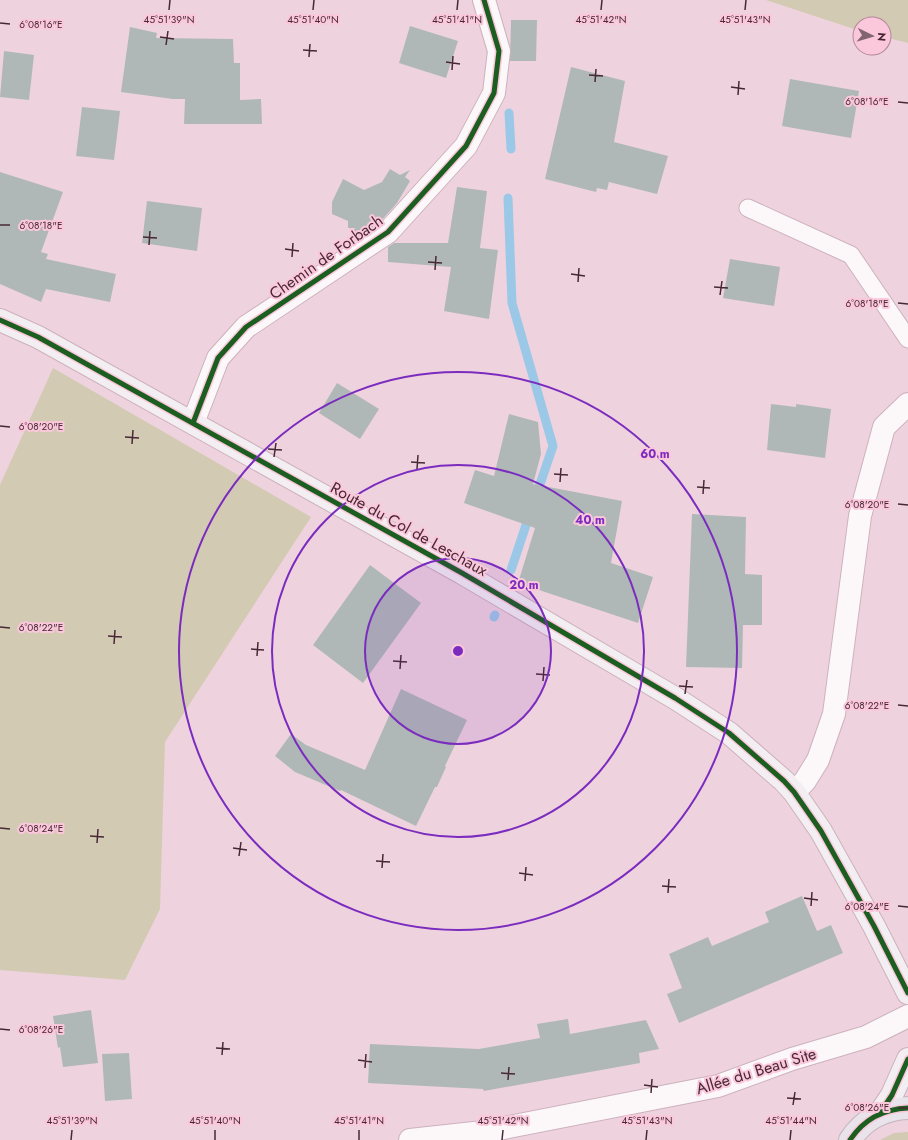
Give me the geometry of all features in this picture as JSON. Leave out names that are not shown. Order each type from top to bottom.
[{"type":"main road","name":"Route du Col de Leschaux","points":[[0,320],[38,337],[462,573],[674,698],[729,733],[784,781],[794,792],[821,831],[874,926],[908,993]]},
{"type":"main road","points":[[880,1113],[892,1095],[908,1059]]},
{"type":"main road","points":[[850,1140],[858,1129],[868,1120],[880,1113],[893,1109],[908,1108]]},
{"type":"street","name":"Chemin de Forbach","points":[[193,423],[218,358],[246,327],[388,232],[466,146],[494,93],[499,51],[484,0]]},
{"type":"street","points":[[794,792],[804,781],[818,760],[834,714],[860,516],[884,427],[908,404]]},
{"type":"street","name":"Allée du Beau Site","points":[[410,1140],[483,1132],[718,1086],[792,1059],[866,1037],[908,1016]]},
{"type":"lane","points":[[748,208],[851,255],[908,339]]},
{"type":"shaded area","points":[[766,0],[908,0],[908,43],[892,39],[892,16],[852,16],[852,28]]},
{"type":"shaded area","points":[[53,368],[311,517],[165,742],[160,909],[125,980],[0,970],[0,485]]},
{"type":"shaded area","points":[[908,1132],[908,1140],[880,1140],[894,1133]]},
{"type":"building","points":[[511,20],[537,20],[536,61],[510,61]]},
{"type":"building","points":[[410,26],[458,41],[446,78],[399,63]]},
{"type":"building","points":[[130,27],[157,33],[156,38],[233,39],[234,63],[240,63],[240,100],[261,99],[262,124],[184,124],[185,99],[173,99],[121,92]]},
{"type":"building","points":[[4,51],[34,55],[29,100],[0,97]]},
{"type":"building","points":[[571,67],[625,81],[614,142],[668,156],[657,194],[609,182],[607,190],[597,188],[596,192],[545,179]]},
{"type":"building","points":[[790,79],[859,91],[851,138],[782,126]]},
{"type":"building","points":[[82,107],[120,111],[114,160],[76,156]]},
{"type":"building","points":[[390,169],[400,175],[410,170],[405,177],[410,181],[397,203],[380,222],[358,237],[352,233],[355,228],[348,228],[348,221],[332,214],[332,202],[343,179],[364,190],[382,182]]},
{"type":"building","points":[[0,172],[63,192],[41,252],[48,254],[46,259],[116,274],[110,302],[46,289],[41,302],[0,284]]},
{"type":"building","points":[[457,187],[487,191],[480,248],[498,250],[489,319],[444,311],[451,267],[388,262],[388,247],[394,243],[448,243]]},
{"type":"building","points":[[147,201],[202,208],[197,251],[142,243]]},
{"type":"building","points":[[730,259],[780,267],[774,306],[723,298]]},
{"type":"building","points":[[337,383],[379,409],[360,439],[319,413]]},
{"type":"building","points":[[771,404],[796,407],[796,404],[831,409],[825,458],[767,450]]},
{"type":"building","points":[[509,414],[538,422],[541,454],[533,484],[622,501],[611,563],[653,577],[638,623],[518,583],[535,528],[464,503],[475,470],[494,476]]},
{"type":"building","points":[[692,514],[746,517],[745,574],[762,575],[762,625],[743,625],[742,668],[686,667]]},
{"type":"building","points":[[370,565],[421,603],[363,683],[313,645]]},
{"type":"building","points":[[401,689],[467,720],[445,766],[446,767],[437,787],[435,787],[416,826],[341,790],[340,791],[295,772],[275,756],[291,734],[306,745],[365,770]]},
{"type":"building","points":[[802,896],[817,931],[831,925],[843,953],[679,1023],[667,994],[682,988],[669,954],[708,937],[712,946],[769,922],[765,912]]},
{"type":"building","points":[[91,1010],[98,1063],[63,1067],[60,1047],[58,1048],[53,1016]]},
{"type":"building","points":[[568,1019],[570,1034],[646,1020],[659,1049],[639,1053],[640,1063],[484,1091],[483,1089],[368,1083],[370,1044],[479,1049],[540,1038],[537,1024]]},
{"type":"building","points":[[129,1053],[132,1099],[105,1101],[102,1054]]},
{"type":"waterway","points":[[509,113],[511,149]]},
{"type":"waterway","points":[[508,198],[512,303],[553,446],[536,496]]},
{"type":"waterway","points":[[511,570],[530,513]]},
{"type":"cycle path","points":[[193,423],[218,358],[246,327],[388,232],[466,146],[494,93],[499,51],[484,0]]},
{"type":"cycle path","points":[[0,320],[38,337],[462,573],[675,698],[729,733],[784,781],[794,792],[821,831],[874,926],[908,993]]},
{"type":"cycle path","points":[[880,1113],[892,1095],[908,1059]]},
{"type":"cycle path","points":[[850,1140],[861,1126],[875,1116],[890,1110],[908,1108]]}]
